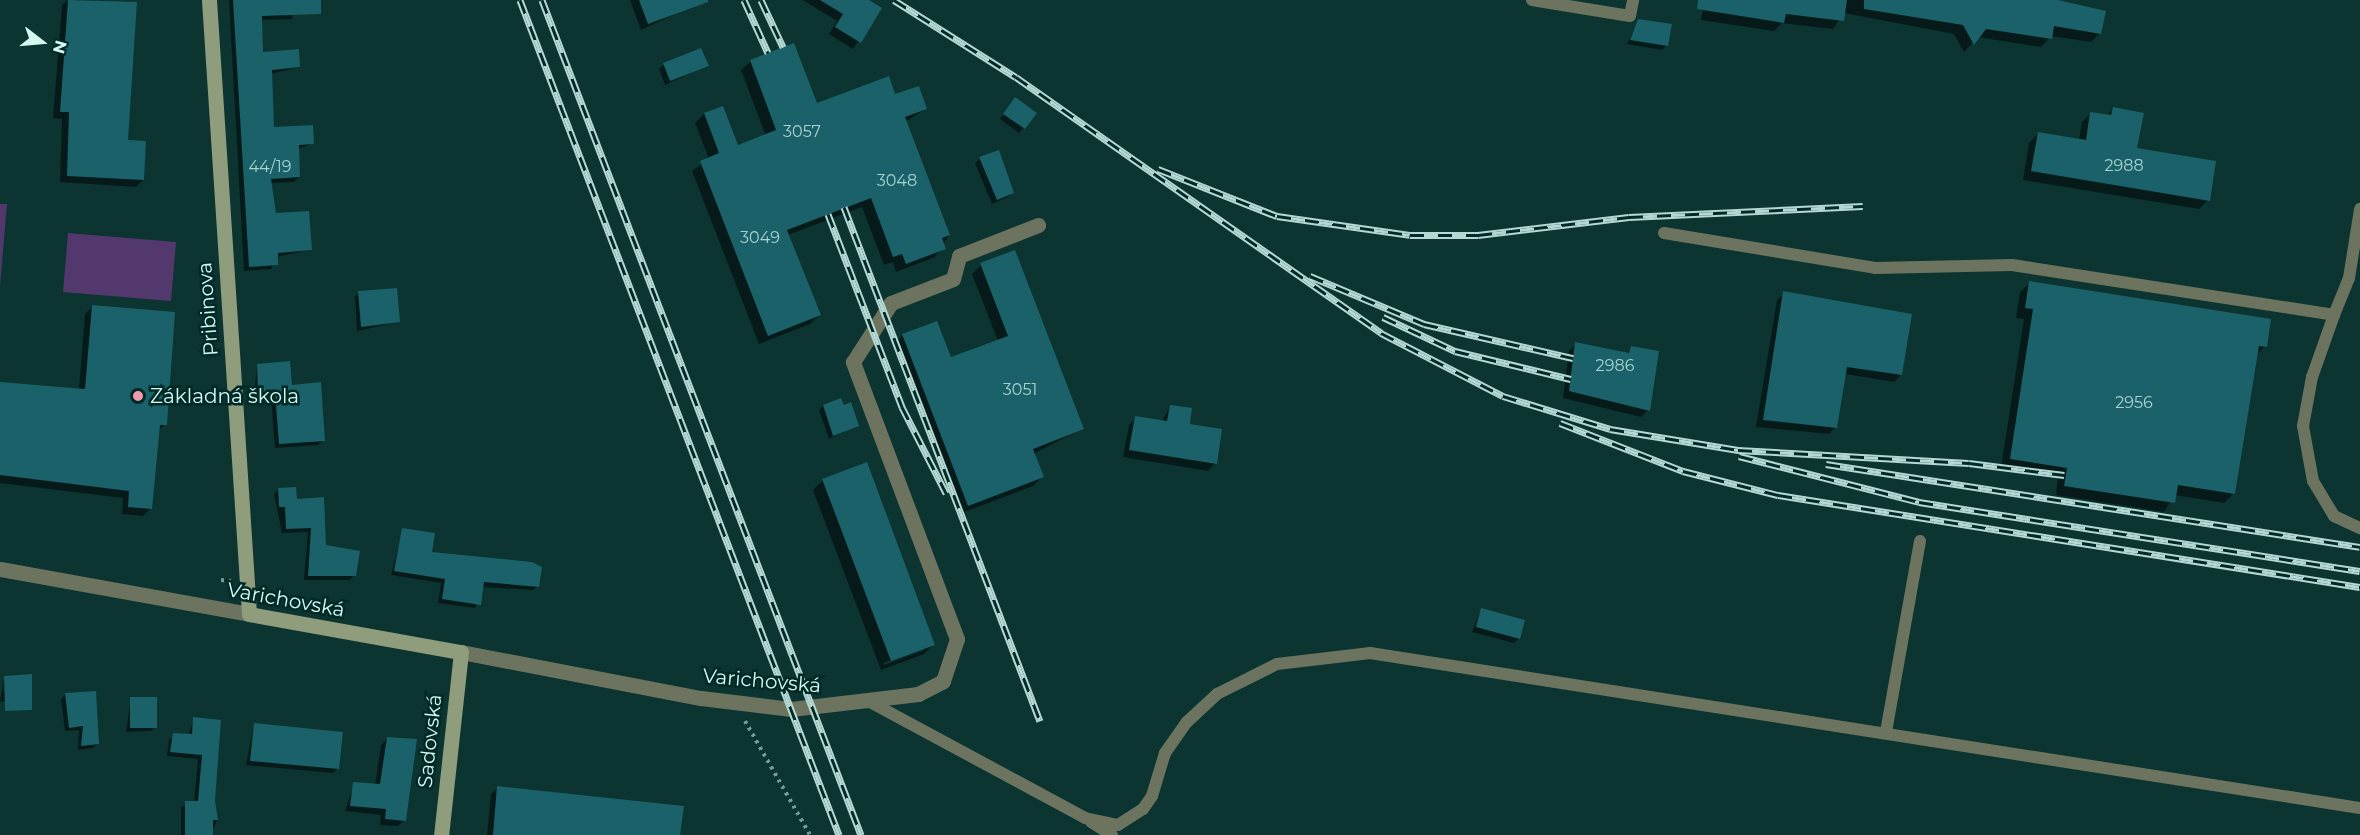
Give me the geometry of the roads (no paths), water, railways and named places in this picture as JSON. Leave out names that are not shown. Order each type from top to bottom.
[{"type":"street","name":"Pribinova","points":[[209,0],[249,614]]},
{"type":"street","name":"Varichovská","points":[[0,569],[735,702],[790,709],[870,702],[918,694],[943,681],[957,639],[854,362],[891,303],[953,279],[959,256],[1038,225]]},
{"type":"street","name":"Sadovská","points":[[441,835],[461,652]]},
{"type":"lane","points":[[1532,0],[1630,15],[1632,0]]},
{"type":"lane","points":[[2360,209],[2349,278],[2312,376],[2303,426],[2313,481],[2334,516],[2360,528]]},
{"type":"lane","points":[[1664,232],[1875,268],[2012,266],[2334,315]]},
{"type":"lane","points":[[1886,732],[1920,541]]},
{"type":"lane","points":[[1085,818],[1118,825],[1143,809],[1152,796],[1165,753],[1187,722],[1217,694],[1277,664],[1323,655],[1370,653],[2360,808]]},
{"type":"lane","points":[[870,702],[1085,818],[1112,835]]},
{"type":"railway","points":[[520,0],[839,835]]},
{"type":"railway","points":[[542,0],[861,835]]},
{"type":"railway","points":[[744,0],[768,53]]},
{"type":"railway","points":[[761,0],[783,47]]},
{"type":"railway","points":[[894,0],[1016,77],[1381,333],[1503,396],[1610,429],[1738,450],[1969,463],[2064,475]]},
{"type":"railway","points":[[1158,169],[1277,216],[1410,235],[1478,235],[1629,217],[1863,206]]},
{"type":"railway","points":[[844,207],[1040,721]]},
{"type":"railway","points":[[828,214],[902,407],[946,493]]},
{"type":"railway","points":[[1310,276],[1424,324],[1573,358]]},
{"type":"railway","points":[[1383,317],[1455,351],[1571,379]]},
{"type":"railway","points":[[1560,423],[1683,471],[1778,495],[2360,587]]},
{"type":"railway","points":[[1739,456],[1919,502],[2360,571]]},
{"type":"railway","points":[[1826,464],[2360,547]]},
{"type":"place","name":"Základná škola","points":[[138,396]]}]
